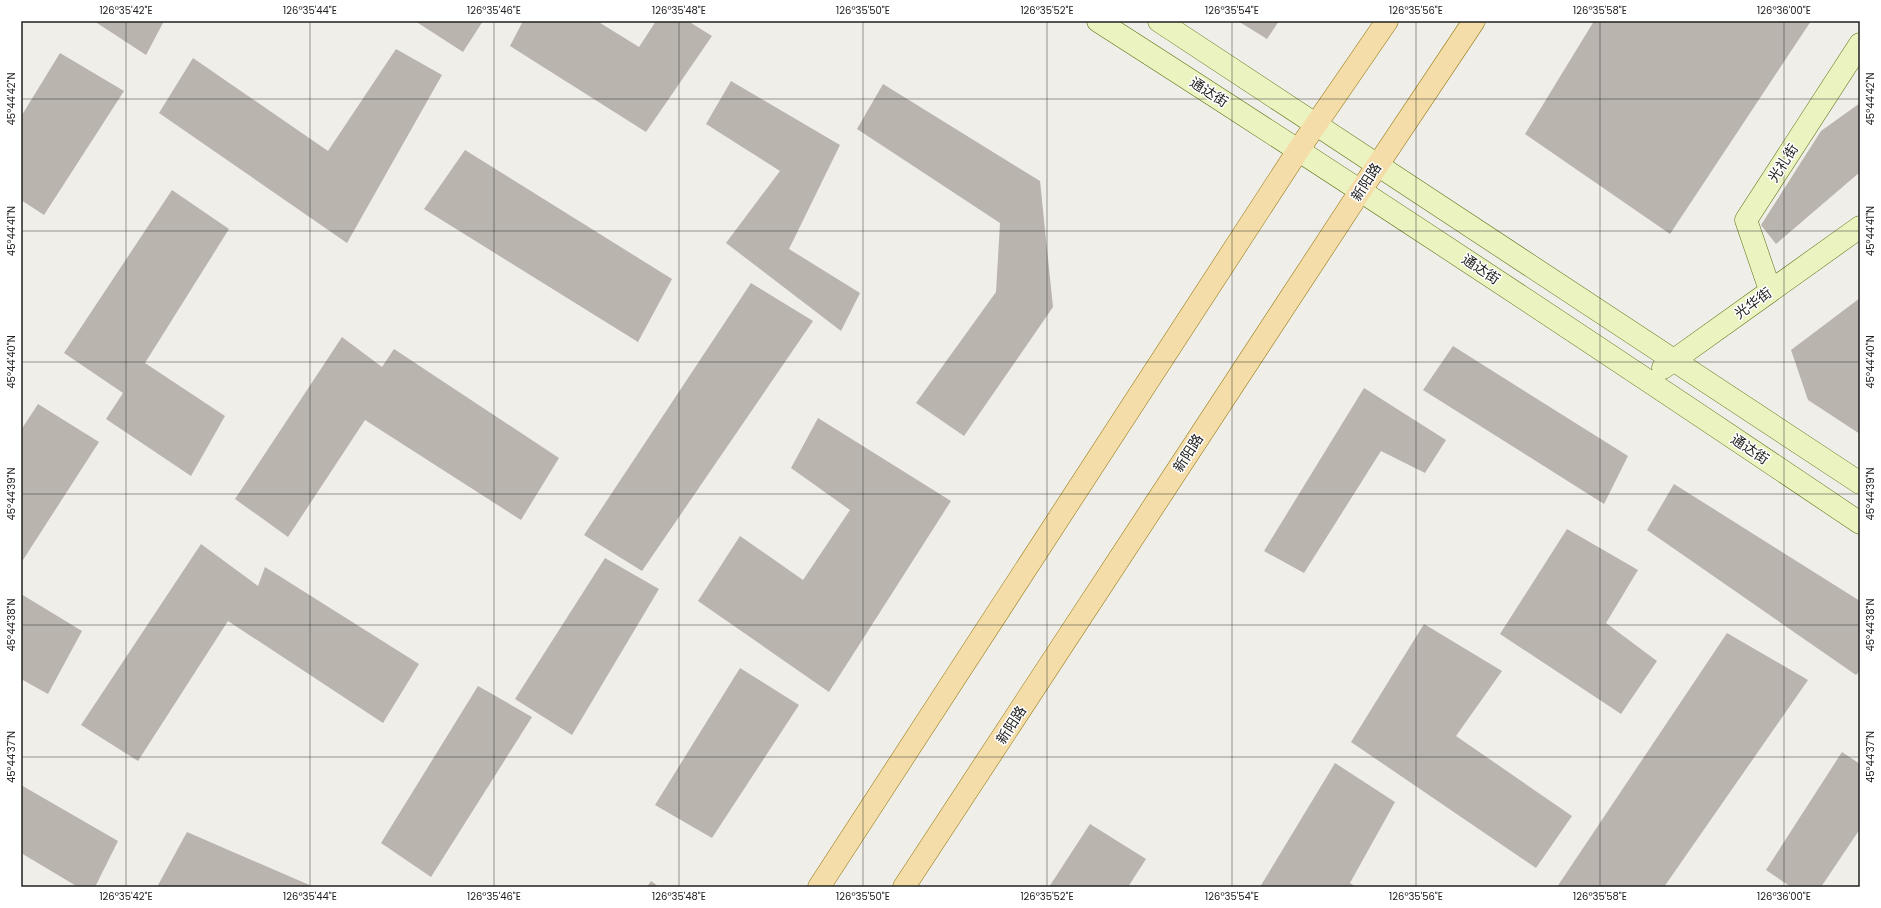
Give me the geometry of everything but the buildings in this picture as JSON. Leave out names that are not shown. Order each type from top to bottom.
[{"type":"main road","name":"通达街","points":[[1098,21],[1299,149],[1648,380],[1860,523]]},
{"type":"main road","points":[[1159,21],[1860,483]]},
{"type":"main road","points":[[818,887],[1299,149],[1387,21]]},
{"type":"main road","name":"新阳路","points":[[904,887],[1377,164],[1474,21]]},
{"type":"main road","name":"光礼街","points":[[1770,290],[1746,220],[1860,44]]},
{"type":"main road","name":"光华街","points":[[1648,380],[1770,290],[1860,227]]}]
